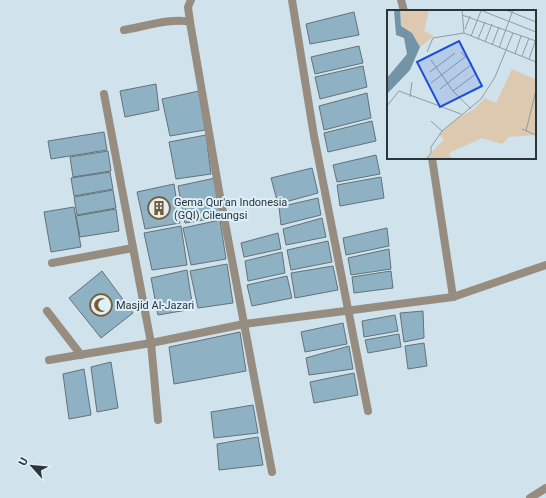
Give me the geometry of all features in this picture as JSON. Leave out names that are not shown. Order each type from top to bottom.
[{"type":"street","points":[[191,0],[188,7],[190,22],[218,191],[272,472]]},
{"type":"street","points":[[292,0],[314,136],[368,411]]},
{"type":"street","points":[[401,0],[404,10]]},
{"type":"street","points":[[124,30],[172,21],[183,20],[190,22]]},
{"type":"street","points":[[104,94],[151,343],[158,420]]},
{"type":"street","points":[[432,159],[453,297]]},
{"type":"street","points":[[52,262],[133,248]]},
{"type":"street","points":[[49,360],[151,343],[244,324],[348,312],[453,297],[546,266]]},
{"type":"street","points":[[47,311],[81,355]]},
{"type":"street","points":[[530,498],[546,488]]},
{"type":"building","points":[[354,12],[359,35],[310,44],[306,24]]},
{"type":"building","points":[[359,46],[363,63],[315,74],[311,57]]},
{"type":"building","points":[[363,66],[367,87],[320,99],[315,77]]},
{"type":"building","points":[[156,84],[159,110],[125,117],[120,91]]},
{"type":"building","points":[[199,91],[205,130],[170,136],[162,99]]},
{"type":"building","points":[[367,93],[371,118],[324,130],[319,106]]},
{"type":"building","points":[[372,121],[376,141],[328,152],[324,133]]},
{"type":"building","points":[[104,132],[107,150],[51,159],[48,141]]},
{"type":"building","points":[[206,135],[211,174],[176,179],[169,142]]},
{"type":"building","points":[[108,151],[111,171],[73,177],[70,157]]},
{"type":"building","points":[[376,155],[380,174],[337,182],[333,165]]},
{"type":"building","points":[[312,168],[318,193],[278,204],[271,178]]},
{"type":"building","points":[[110,172],[113,189],[74,196],[71,178]]},
{"type":"building","points":[[381,177],[384,198],[340,206],[337,185]]},
{"type":"building","points":[[215,178],[221,217],[185,223],[178,186]]},
{"type":"building","name":"Gema Qur'an Indonesia (GQI) Cileungsi","points":[[174,184],[180,223],[145,229],[137,192]]},
{"type":"building","points":[[113,190],[116,208],[77,215],[74,197]]},
{"type":"building","points":[[318,198],[321,215],[281,225],[279,207]]},
{"type":"building","points":[[74,207],[81,247],[51,252],[44,212]]},
{"type":"building","points":[[116,209],[119,231],[80,237],[76,216]]},
{"type":"building","points":[[322,218],[326,237],[286,245],[283,229]]},
{"type":"building","points":[[220,220],[226,259],[191,265],[183,228]]},
{"type":"building","points":[[181,226],[187,265],[152,270],[144,233]]},
{"type":"building","points":[[387,228],[389,246],[346,255],[343,238]]},
{"type":"building","points":[[278,233],[281,249],[244,257],[241,243]]},
{"type":"building","points":[[328,241],[332,262],[291,270],[287,250]]},
{"type":"building","points":[[389,249],[391,269],[351,275],[348,258]]},
{"type":"building","points":[[282,252],[285,273],[248,281],[245,261]]},
{"type":"building","points":[[227,264],[233,303],[198,308],[190,271]]},
{"type":"building","points":[[333,266],[338,290],[295,298],[291,273]]},
{"type":"building","points":[[187,270],[193,309],[158,315],[151,278]]},
{"type":"building","name":"Masjid Al-Jazari","points":[[102,271],[133,313],[101,338],[69,298]]},
{"type":"building","points":[[391,271],[393,288],[354,293],[352,277]]},
{"type":"building","points":[[287,276],[292,298],[252,306],[247,285]]},
{"type":"building","points":[[423,311],[424,338],[404,342],[400,313]]},
{"type":"building","points":[[395,315],[398,331],[364,337],[362,321]]},
{"type":"building","points":[[343,323],[347,344],[305,352],[301,332]]},
{"type":"building","points":[[240,332],[246,371],[174,384],[169,347]]},
{"type":"building","points":[[399,334],[401,347],[368,353],[365,340]]},
{"type":"building","points":[[424,343],[427,366],[408,369],[405,346]]},
{"type":"building","points":[[349,346],[353,369],[309,375],[306,358]]},
{"type":"building","points":[[111,362],[118,408],[97,412],[91,367]]},
{"type":"building","points":[[84,369],[91,415],[69,419],[63,374]]},
{"type":"building","points":[[354,373],[358,395],[314,403],[310,382]]},
{"type":"building","points":[[253,405],[258,433],[214,438],[211,412]]},
{"type":"building","points":[[258,437],[263,465],[219,470],[217,444]]},
{"type":"place","name":"Gema Qur'an Indonesia (GQI) Cileungsi","points":[[159,208]]},
{"type":"place","name":"Masjid Al-Jazari","points":[[101,305]]}]
